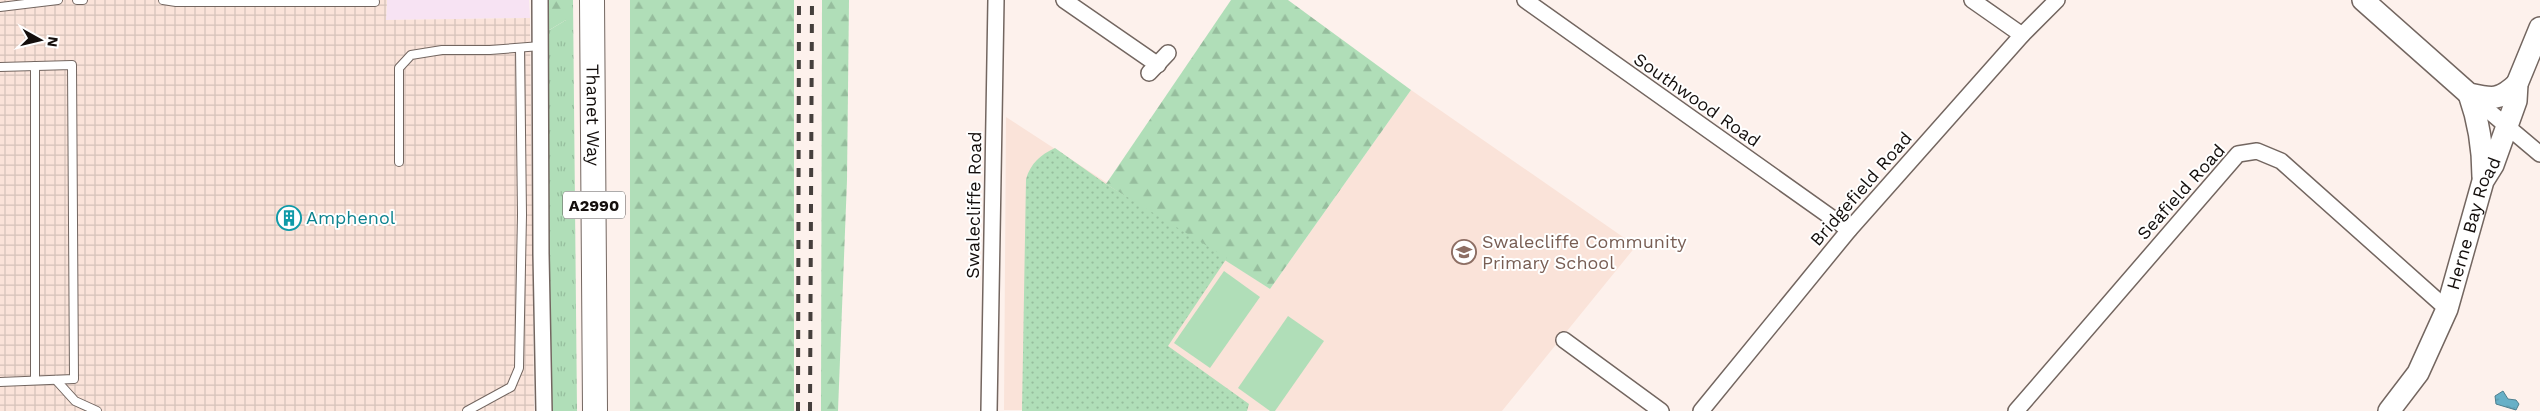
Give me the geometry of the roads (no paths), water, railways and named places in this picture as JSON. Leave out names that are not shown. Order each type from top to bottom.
[{"type":"main road","name":"Thanet Way","points":[[592,0],[595,411]]},
{"type":"main road","points":[[2363,0],[2469,94],[2490,99],[2505,95],[2517,84]]},
{"type":"main road","name":"Herne Bay Road","points":[[2389,411],[2418,373],[2447,309],[2483,181],[2493,165],[2516,101],[2517,84],[2540,28]]},
{"type":"main road","points":[[2469,94],[2479,124],[2483,149],[2483,181]]},
{"type":"street","points":[[540,0],[544,411]]},
{"type":"street","name":"Swalecliffe Road","points":[[989,411],[996,0]]},
{"type":"street","points":[[1064,0],[1153,69],[1168,53]]},
{"type":"street","name":"Southwood Road","points":[[1524,0],[1849,230]]},
{"type":"street","points":[[1972,0],[2022,35]]},
{"type":"street","name":"Bridgefield Road","points":[[1701,411],[1849,230],[2022,35],[2057,0]]},
{"type":"street","points":[[2469,94],[2540,154]]},
{"type":"street","name":"Seafield Road","points":[[2016,411],[2238,154],[2257,151],[2281,161],[2447,309]]},
{"type":"street","points":[[1564,340],[1661,411]]},
{"type":"lane","points":[[0,7],[58,0]]},
{"type":"lane","points":[[77,0],[83,0]]},
{"type":"lane","points":[[163,0],[176,2],[375,2]]},
{"type":"lane","points":[[399,162],[400,68],[411,55],[442,50],[541,46]]},
{"type":"lane","points":[[467,411],[511,386],[519,368],[522,215],[520,48]]},
{"type":"lane","points":[[0,67],[72,65],[74,379],[0,382]]},
{"type":"lane","points":[[35,66],[35,380]]},
{"type":"lane","points":[[56,380],[75,401],[96,411]]},
{"type":"water","points":[[2503,391],[2508,399],[2516,400],[2519,404],[2516,410],[2496,404],[2495,396]]},
{"type":"railway","points":[[798,411],[799,0]]},
{"type":"railway","points":[[810,411],[812,0]]},
{"type":"place","name":"Amphenol","points":[[289,218]]},
{"type":"place","name":"Swalecliffe Community Primary School","points":[[1464,252]]}]
